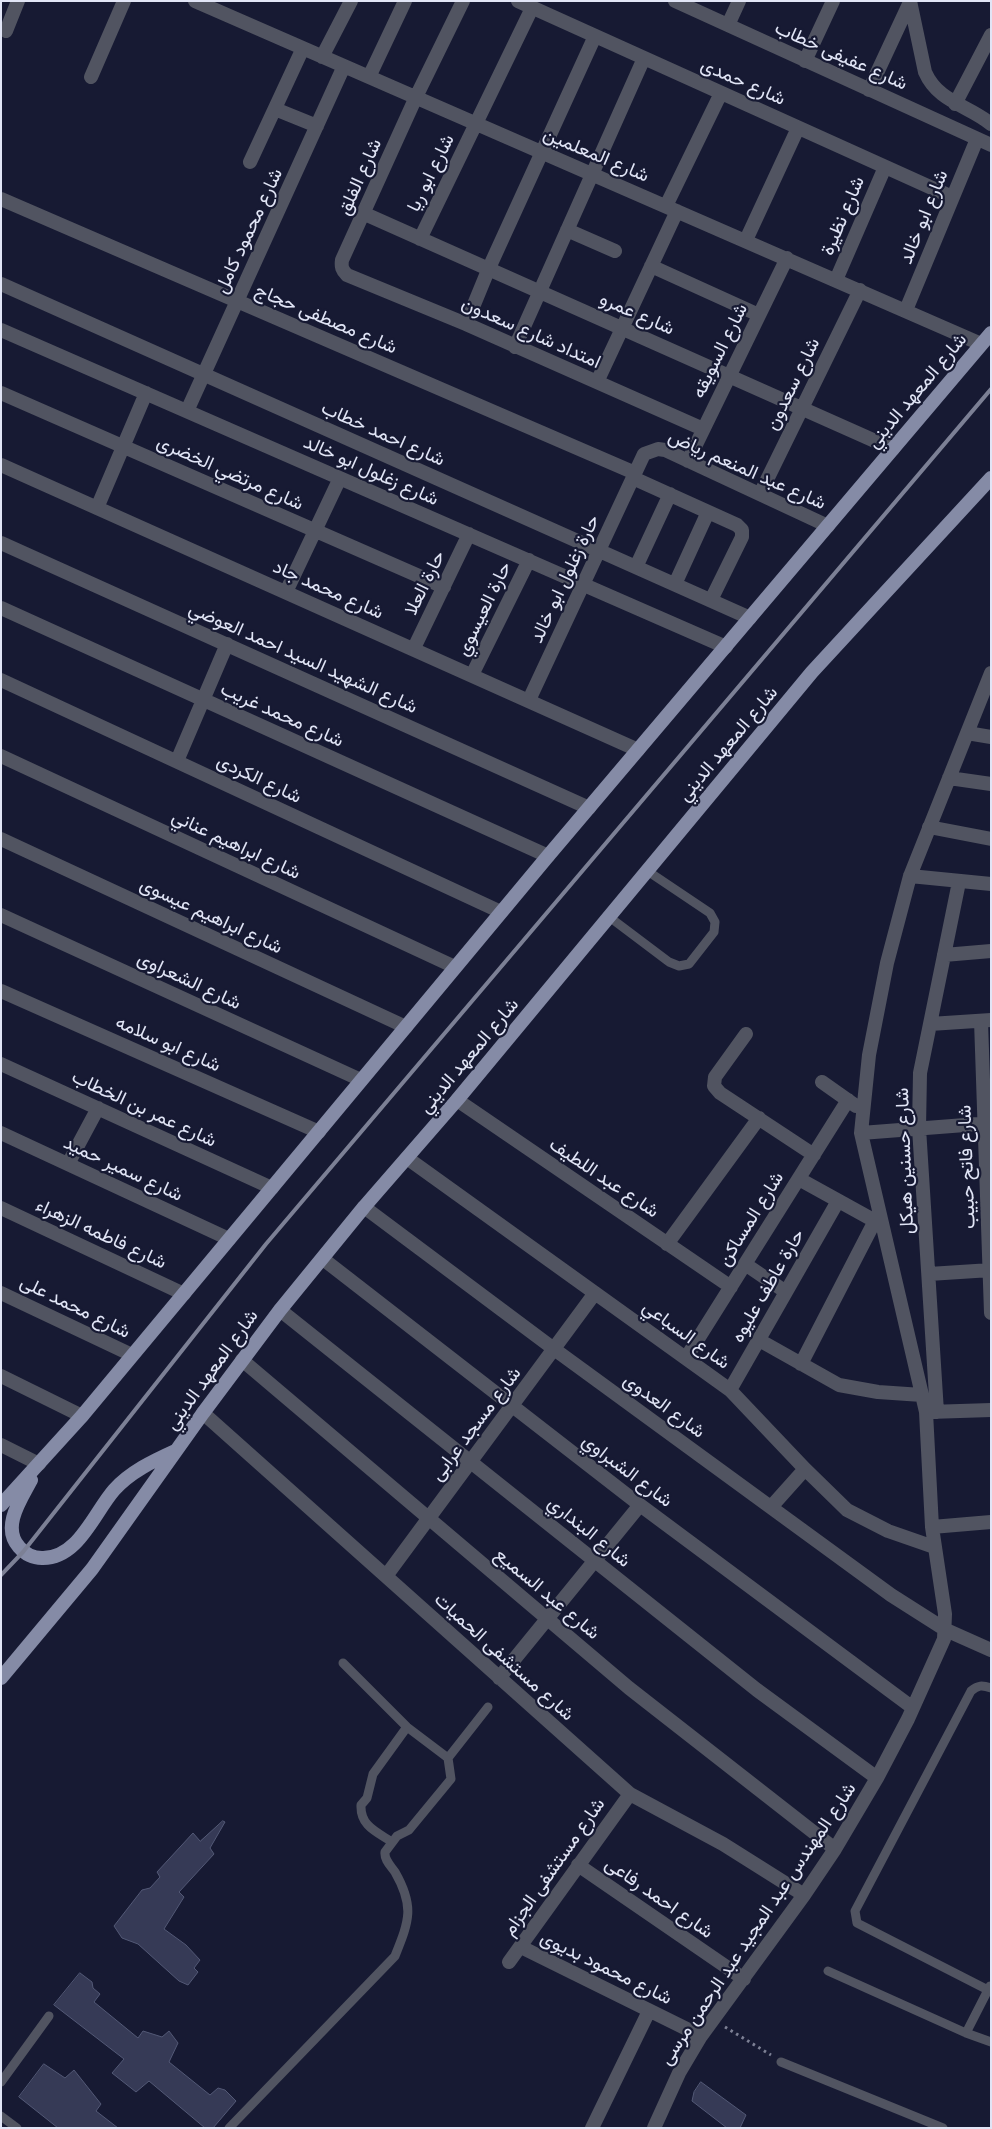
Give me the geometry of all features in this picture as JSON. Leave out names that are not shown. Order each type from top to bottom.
[{"type":"main road","name":"شارع المعهد الديني","points":[[1,1505],[82,1416],[548,856],[991,333]]},
{"type":"main road","name":"شارع المعهد الديني","points":[[1,1678],[92,1569],[202,1413],[280,1310],[364,1207],[457,1100],[812,672],[991,478]]},
{"type":"main road","points":[[39,1464],[13,1515],[12,1530],[15,1543],[23,1552],[39,1558],[49,1558],[67,1551],[75,1543],[114,1490],[154,1460],[176,1450]]},
{"type":"street","points":[[6,31],[18,1]]},
{"type":"street","points":[[92,77],[124,1]]},
{"type":"street","name":"شارع المعلمين","points":[[195,1],[226,7],[322,57],[982,344]]},
{"type":"street","points":[[322,57],[351,1]]},
{"type":"street","points":[[369,77],[405,1]]},
{"type":"street","name":"شارع الفلق","points":[[343,272],[342,260],[365,214],[416,98],[463,1]]},
{"type":"street","name":"شارع حمدى","points":[[518,1],[952,197]]},
{"type":"street","name":"شارع عفيفى خطاب","points":[[675,1],[991,145]]},
{"type":"street","points":[[728,25],[739,1]]},
{"type":"street","points":[[805,60],[833,1]]},
{"type":"street","points":[[869,90],[910,2]]},
{"type":"street","points":[[910,2],[928,77],[937,91],[955,104],[991,124]]},
{"type":"street","name":"شارع ابو ريا","points":[[420,239],[532,8]]},
{"type":"street","points":[[955,104],[991,35]]},
{"type":"street","points":[[466,324],[489,268],[595,36]]},
{"type":"street","points":[[250,162],[303,48]]},
{"type":"street","points":[[515,347],[644,58]]},
{"type":"street","name":"شارع محمود كامل","points":[[187,411],[344,66]]},
{"type":"street","points":[[597,382],[651,266],[672,208],[721,93]]},
{"type":"street","points":[[275,109],[317,126]]},
{"type":"street","points":[[746,240],[798,128]]},
{"type":"street","name":"شارع ابو خالد","points":[[906,310],[976,139]]},
{"type":"street","name":"شارع نظيرة","points":[[836,280],[885,167]]},
{"type":"street","name":"شارع مصطفى حجاج","points":[[1,199],[634,475],[740,527],[743,534],[711,600]]},
{"type":"street","name":"شارع عمرو","points":[[365,214],[893,449]]},
{"type":"street","points":[[567,230],[615,251]]},
{"type":"street","name":"شارع السويقه","points":[[688,461],[787,258]]},
{"type":"street","points":[[651,266],[759,315]]},
{"type":"street","name":"امتداد شارع سعدون","points":[[343,272],[466,324],[703,430]]},
{"type":"street","name":"شارع احمد خطاب","points":[[1,284],[750,618]]},
{"type":"street","name":"شارع سعدون","points":[[760,494],[860,290]]},
{"type":"street","name":"شارع زغلول ابو خالد","points":[[1,330],[726,647]]},
{"type":"street","name":"شارع مرتضي الخضرى","points":[[1,393],[444,587]]},
{"type":"street","points":[[96,508],[146,393]]},
{"type":"street","name":"شارع عبد المنعم رياض","points":[[634,475],[644,454],[651,450],[665,450],[828,526]]},
{"type":"street","name":"شارع محمد جاد","points":[[1,465],[414,648],[638,750]]},
{"type":"street","name":"حارة زغلول ابو خالد","points":[[529,700],[634,475]]},
{"type":"street","points":[[286,592],[340,478]]},
{"type":"street","points":[[636,567],[670,494]]},
{"type":"street","points":[[675,584],[708,512]]},
{"type":"street","name":"حارة العلا","points":[[414,648],[470,534]]},
{"type":"street","name":"شارع الشهيد السيد احمد العوضي","points":[[1,543],[589,808]]},
{"type":"street","name":"حارة العيسوي","points":[[472,675],[529,560]]},
{"type":"street","name":"شارع محمد غريب","points":[[1,608],[548,856]]},
{"type":"street","points":[[177,761],[227,644]]},
{"type":"street","name":"شارع الكردى","points":[[1,680],[502,912]]},
{"type":"street","name":"شارع المهندس عبد المجيد عبد الرحمن مرسى","points":[[654,2128],[679,2073],[701,2036],[744,1980],[804,1895],[835,1849],[877,1778],[940,1651],[946,1630],[932,1527],[932,1412],[922,1395],[877,1217],[861,1132],[869,1055],[885,972],[910,876],[989,680]]},
{"type":"street","points":[[967,733],[991,737]]},
{"type":"street","name":"شارع ابراهيم عناني","points":[[1,756],[455,967]]},
{"type":"street","points":[[949,778],[991,784]]},
{"type":"street","points":[[930,827],[991,839]]},
{"type":"street","name":"شارع ابراهيم عيسوى","points":[[1,839],[406,1027]]},
{"type":"street","points":[[910,876],[991,884]]},
{"type":"street","name":"شارع حسنين هيكل","points":[[932,1412],[929,1274],[919,1128],[920,1073],[959,882]]},
{"type":"street","name":"شارع الشعراوى","points":[[1,915],[361,1080]]},
{"type":"street","points":[[944,955],[991,951]]},
{"type":"street","name":"شارع ابو سلامه","points":[[1,991],[319,1132]]},
{"type":"street","points":[[930,1024],[986,1020]]},
{"type":"street","name":"شارع فاتح حبيب","points":[[986,1020],[991,1312]]},
{"type":"street","points":[[746,1034],[715,1077],[714,1086],[720,1093],[814,1155]]},
{"type":"street","name":"شارع عمر بن الخطاب","points":[[1,1064],[272,1188]]},
{"type":"street","points":[[822,1082],[863,1110]]},
{"type":"street","name":"شارع عبد اللطيف","points":[[457,1100],[731,1287]]},
{"type":"street","name":"شارع المساكن","points":[[686,1358],[848,1100]]},
{"type":"street","points":[[68,1164],[98,1108]]},
{"type":"street","points":[[667,1244],[759,1118]]},
{"type":"street","points":[[861,1132],[987,1123]]},
{"type":"street","name":"شارع سمير حميد","points":[[1,1133],[229,1239]]},
{"type":"street","name":"شارع السباعي","points":[[407,1158],[730,1390],[805,1469],[848,1510],[888,1531],[934,1547]]},
{"type":"street","points":[[799,1179],[838,1201],[877,1217],[802,1364]]},
{"type":"street","name":"حارة عاطف عليوه","points":[[730,1390],[838,1201]]},
{"type":"street","name":"شارع العدوى","points":[[364,1207],[554,1349],[891,1595],[946,1630],[991,1650]]},
{"type":"street","name":"شارع فاطمه الزهراء","points":[[1,1208],[184,1294]]},
{"type":"street","name":"شارع الشبراوي","points":[[323,1259],[640,1505],[913,1708]]},
{"type":"street","points":[[745,1264],[786,1292]]},
{"type":"street","points":[[929,1274],[990,1270]]},
{"type":"street","name":"شارع محمد على","points":[[1,1293],[132,1355]]},
{"type":"street","name":"شارع مسجد عرابى","points":[[386,1576],[595,1294]]},
{"type":"street","name":"شارع البنداري","points":[[280,1310],[757,1690],[877,1778]]},
{"type":"street","points":[[759,1340],[839,1385],[878,1392],[922,1395]]},
{"type":"street","name":"شارع عبد السميع","points":[[242,1360],[629,1688],[835,1849]]},
{"type":"street","points":[[1,1376],[82,1416]]},
{"type":"street","points":[[932,1412],[991,1410]]},
{"type":"street","name":"شارع مستشفى الحميات","points":[[202,1413],[630,1794],[722,1844],[804,1895]]},
{"type":"street","points":[[1,1445],[39,1464]]},
{"type":"street","points":[[771,1507],[805,1469]]},
{"type":"street","points":[[499,1678],[640,1505]]},
{"type":"street","points":[[932,1527],[991,1522]]},
{"type":"street","name":"شارع مستشفى الجزام","points":[[509,1962],[630,1794]]},
{"type":"street","name":"شارع احمد رفاعى","points":[[578,1865],[744,1980]]},
{"type":"street","name":"شارع محمود بديوى","points":[[521,1947],[701,2036]]},
{"type":"street","points":[[592,2128],[649,2011]]},
{"type":"lane","points":[[608,916],[669,962],[679,966],[689,964],[714,932],[715,922],[710,913],[646,870]]},
{"type":"lane","points":[[228,2128],[395,1956],[405,1932],[409,1904],[405,1890],[384,1856],[385,1852],[401,1832],[409,1830],[451,1779],[448,1758],[407,1727],[343,1663]]},
{"type":"lane","points":[[966,2033],[989,1988],[857,1923],[855,1911],[971,1691],[977,1686],[983,1685],[991,1688]]},
{"type":"lane","points":[[448,1758],[488,1706]]},
{"type":"lane","points":[[392,1842],[367,1826],[364,1821],[361,1805],[367,1798],[373,1774],[407,1727]]},
{"type":"lane","points":[[828,1971],[966,2033],[991,2042]]},
{"type":"lane","points":[[1,2082],[49,2016]]},
{"type":"lane","points":[[781,2062],[943,2128]]},
{"type":"lane","points":[[1,2116],[17,2128]]},
{"type":"path","points":[[714,2020],[781,2062]]},
{"type":"building","points":[[223,1821],[225,1822],[210,1848],[214,1854],[179,1892],[184,1897],[164,1929],[186,1945],[200,1960],[194,1968],[198,1972],[188,1985],[179,1981],[138,1944],[122,1938],[114,1926],[142,1890],[150,1888],[160,1877],[157,1872],[193,1833],[200,1841]]},
{"type":"building","points":[[80,1973],[92,1982],[93,1988],[100,1994],[94,2002],[138,2038],[143,2031],[162,2037],[169,2031],[178,2043],[169,2062],[210,2095],[218,2088],[225,2090],[236,2101],[213,2128],[205,2128],[149,2081],[136,2092],[112,2073],[124,2059],[54,2005]]},
{"type":"building","points":[[44,2064],[65,2078],[74,2070],[101,2104],[96,2111],[118,2128],[58,2128],[19,2097]]},
{"type":"building","points":[[701,2082],[746,2115],[740,2128],[727,2128],[692,2101],[694,2092]]},
{"type":"railway","points":[[1,1575],[23,1552],[266,1244],[991,389]]}]
